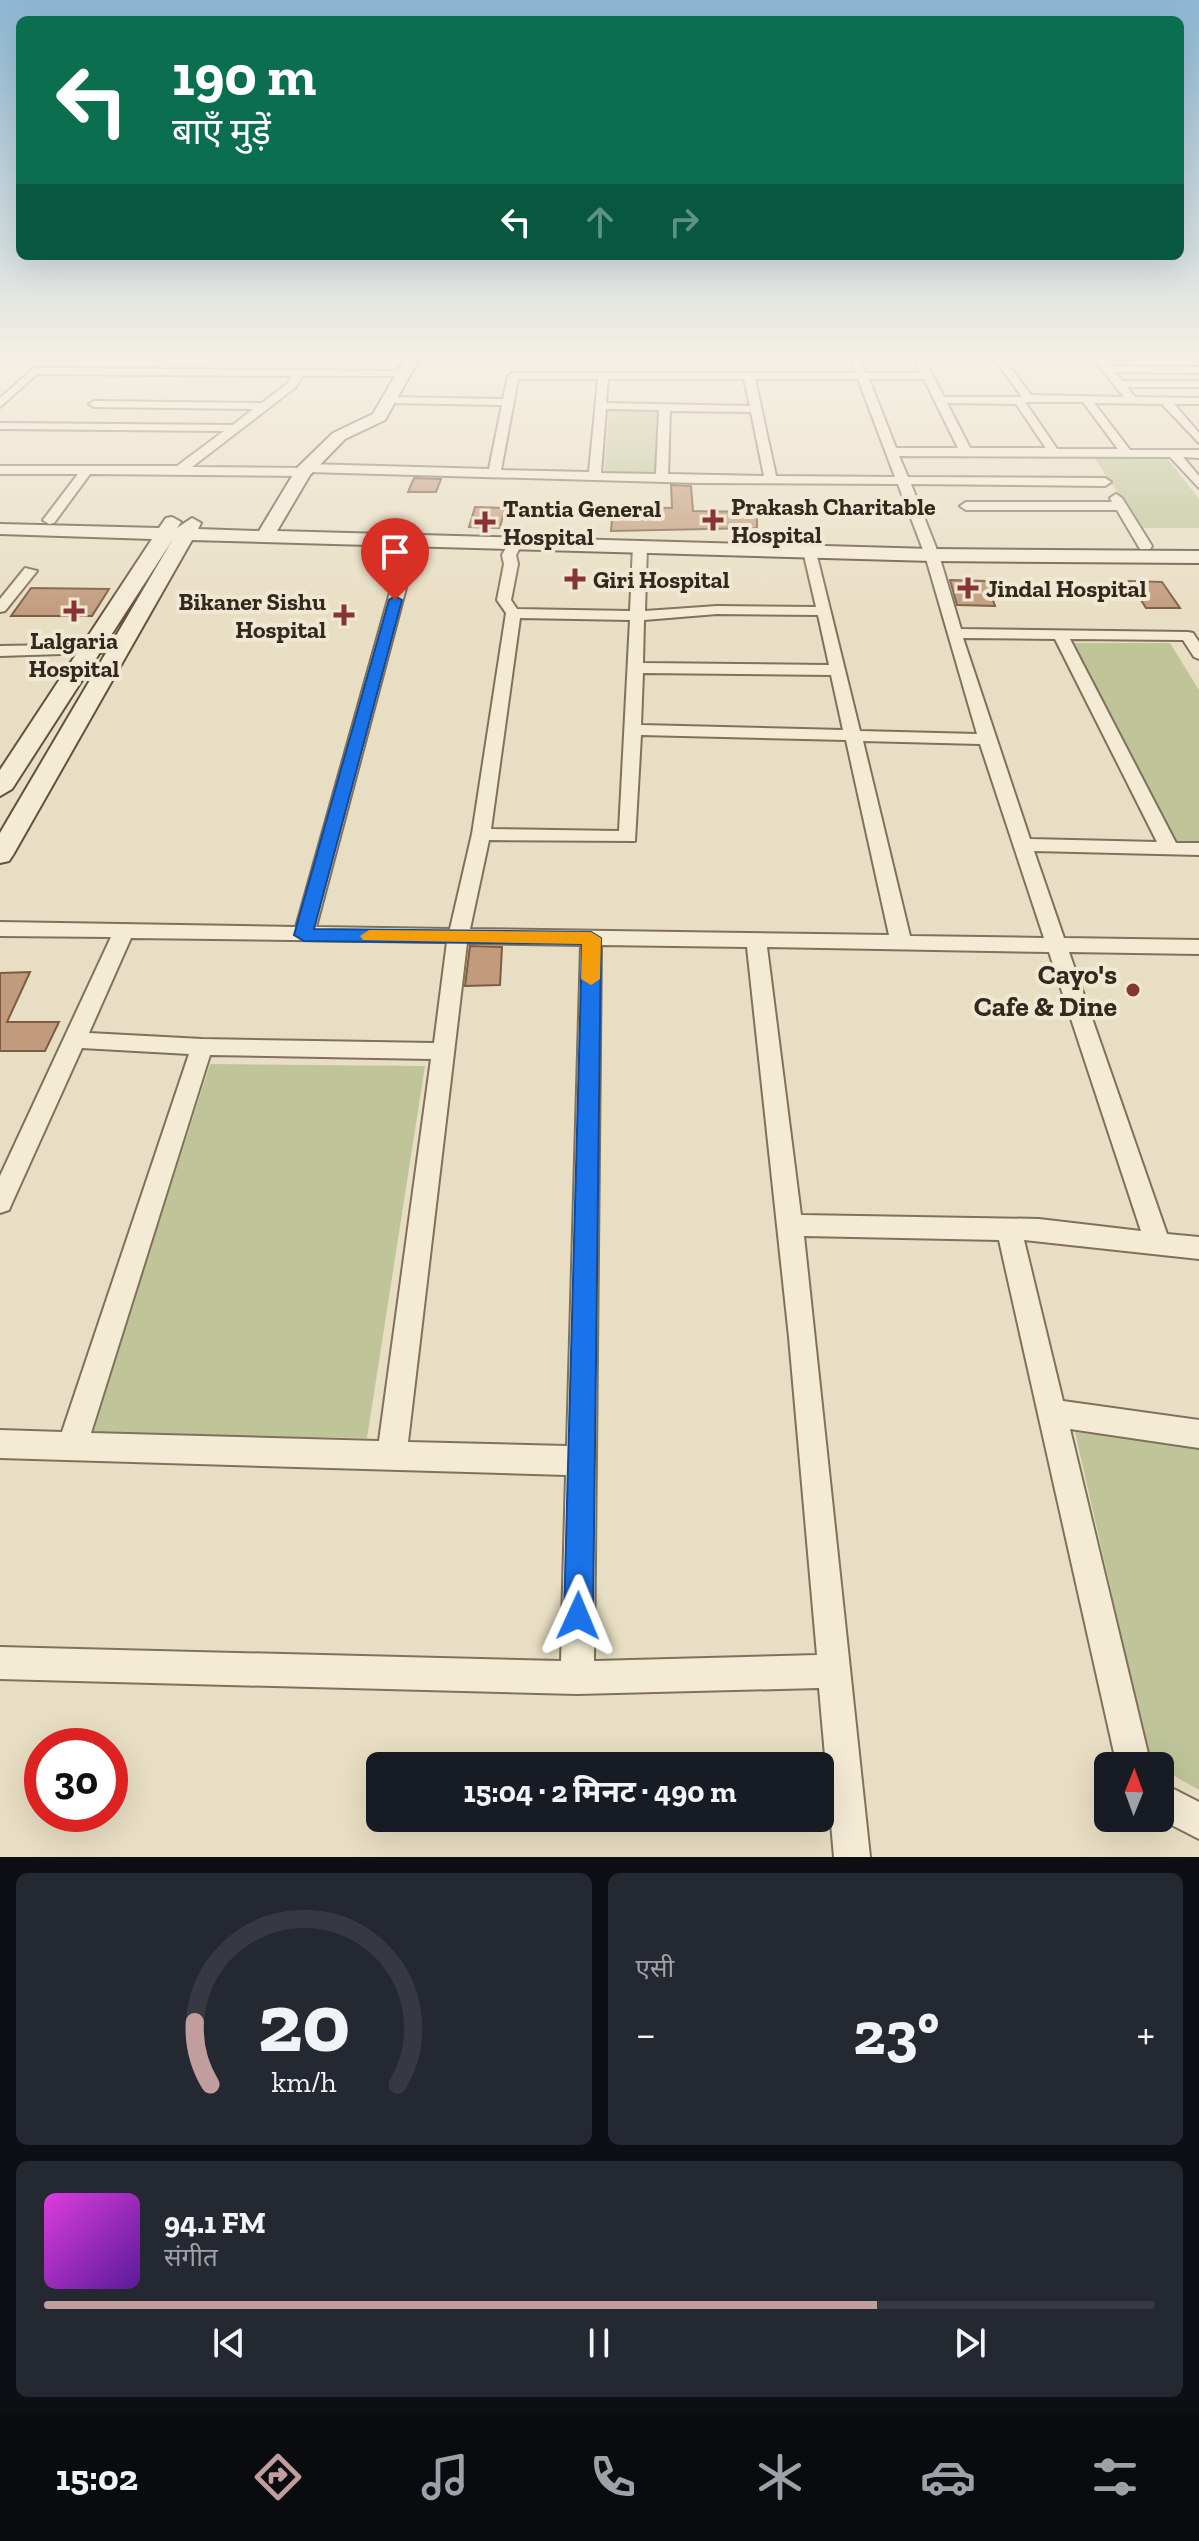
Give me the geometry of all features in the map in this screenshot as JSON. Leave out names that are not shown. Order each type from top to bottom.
[{"type":"street","points":[[180,470],[214,444]]},
{"type":"street","points":[[269,530],[305,470],[331,444]]},
{"type":"street","points":[[494,474],[500,444]]},
{"type":"street","points":[[595,476],[597,444]]},
{"type":"street","points":[[662,478],[663,444]]},
{"type":"street","points":[[763,444],[771,480]]},
{"type":"street","points":[[889,444],[930,549],[988,739],[1157,1241]]},
{"type":"street","points":[[962,444],[966,452]]},
{"type":"street","points":[[1049,444],[1054,452]]},
{"type":"street","points":[[1120,444],[1127,453]]},
{"type":"street","points":[[892,452],[1199,454]]},
{"type":"street","points":[[1086,453],[1145,546]]},
{"type":"street","points":[[1174,454],[1199,484]]},
{"type":"street","points":[[0,470],[305,470],[771,480],[1105,482]]},
{"type":"street","points":[[49,520],[87,470]]},
{"type":"street","points":[[966,506],[1121,506]]},
{"type":"street","points":[[0,518],[179,528]]},
{"type":"street","points":[[0,855],[118,649],[179,528]]},
{"type":"street","points":[[0,789],[87,650],[179,528]]},
{"type":"street","points":[[0,529],[269,530],[1199,557]]},
{"type":"street","points":[[269,530],[412,539],[810,551],[1199,545]]},
{"type":"street","points":[[304,935],[412,539]]},
{"type":"street","points":[[392,1455],[458,937],[481,834],[513,613],[504,600],[511,564],[509,555],[516,542]]},
{"type":"street","points":[[481,834],[628,837],[640,546]]},
{"type":"street","points":[[810,551],[901,942]]},
{"type":"street","points":[[0,608],[5,595],[30,571]]},
{"type":"street","points":[[513,613],[637,616],[717,610],[824,611]]},
{"type":"street","points":[[955,633],[1188,636],[1199,654]]},
{"type":"street","points":[[1060,634],[1169,848]]},
{"type":"street","points":[[0,651],[118,649]]},
{"type":"street","points":[[635,668],[837,670]]},
{"type":"street","points":[[633,730],[988,739]]},
{"type":"street","points":[[1024,845],[1199,849]]},
{"type":"street","points":[[0,929],[1199,947]]},
{"type":"street","points":[[0,1203],[124,932]]},
{"type":"street","points":[[577,1678],[591,938]]},
{"type":"street","points":[[756,940],[789,1225],[852,1857]]},
{"type":"street","points":[[75,1040],[202,1047],[443,1051]]},
{"type":"street","points":[[72,1446],[202,1047]]},
{"type":"street","points":[[789,1225],[1009,1229],[1157,1241],[1199,1248]]},
{"type":"street","points":[[1009,1229],[1131,1752]]},
{"type":"street","points":[[1052,1413],[1199,1434]]},
{"type":"street","points":[[0,1444],[581,1461]]},
{"type":"street","points":[[0,1663],[577,1678],[835,1671]]},
{"type":"street","points":[[1174,1808],[1199,1821]]},
{"type":"green space","points":[[606,444],[657,444],[657,474],[604,473]]},
{"type":"green space","points":[[1094,458],[1167,458],[1199,499],[1199,528],[1142,528]]},
{"type":"green space","points":[[1061,643],[1170,643],[1199,690],[1199,845],[1164,845]]},
{"type":"green space","points":[[210,1064],[425,1066],[367,1438],[91,1434]]},
{"type":"green space","points":[[1075,1432],[1199,1447],[1199,1790],[1174,1776],[1174,1752],[1148,1752]]},
{"type":"building","points":[[414,478],[441,479],[436,492],[408,492]]},
{"type":"building","points":[[671,485],[691,486],[693,511],[757,512],[757,528],[611,531],[613,507],[672,508]]},
{"type":"building","points":[[475,507],[505,508],[500,528],[469,527]]},
{"type":"building","points":[[950,580],[986,581],[995,606],[957,605]]},
{"type":"building","points":[[1129,581],[1162,582],[1180,608],[1146,608]]},
{"type":"building","points":[[31,588],[109,589],[92,616],[11,616]]},
{"type":"building","points":[[470,946],[502,947],[500,985],[465,986]]},
{"type":"building","points":[[30,972],[7,1022],[59,1022],[45,1051],[0,1051],[0,973]]},
{"type":"slow traffic","points":[[369,936],[591,938],[591,979]]},
{"type":"place","name":"Prakash Charitable Hospital","points":[[713,520]]},
{"type":"place","name":"Tantia General Hospital","points":[[485,522]]},
{"type":"place","name":"Giri Hospital","points":[[575,579]]},
{"type":"place","name":"Jindal Hospital","points":[[968,588]]},
{"type":"place","name":"Lalgaria Hospital","points":[[74,611]]},
{"type":"place","name":"Bikaner Sishu Hospital","points":[[344,615]]},
{"type":"place","name":"Cayo's Cafe & Dine","points":[[1133,990]]},
{"type":"route","points":[[395,600],[304,935],[591,938],[578,1616]]}]
